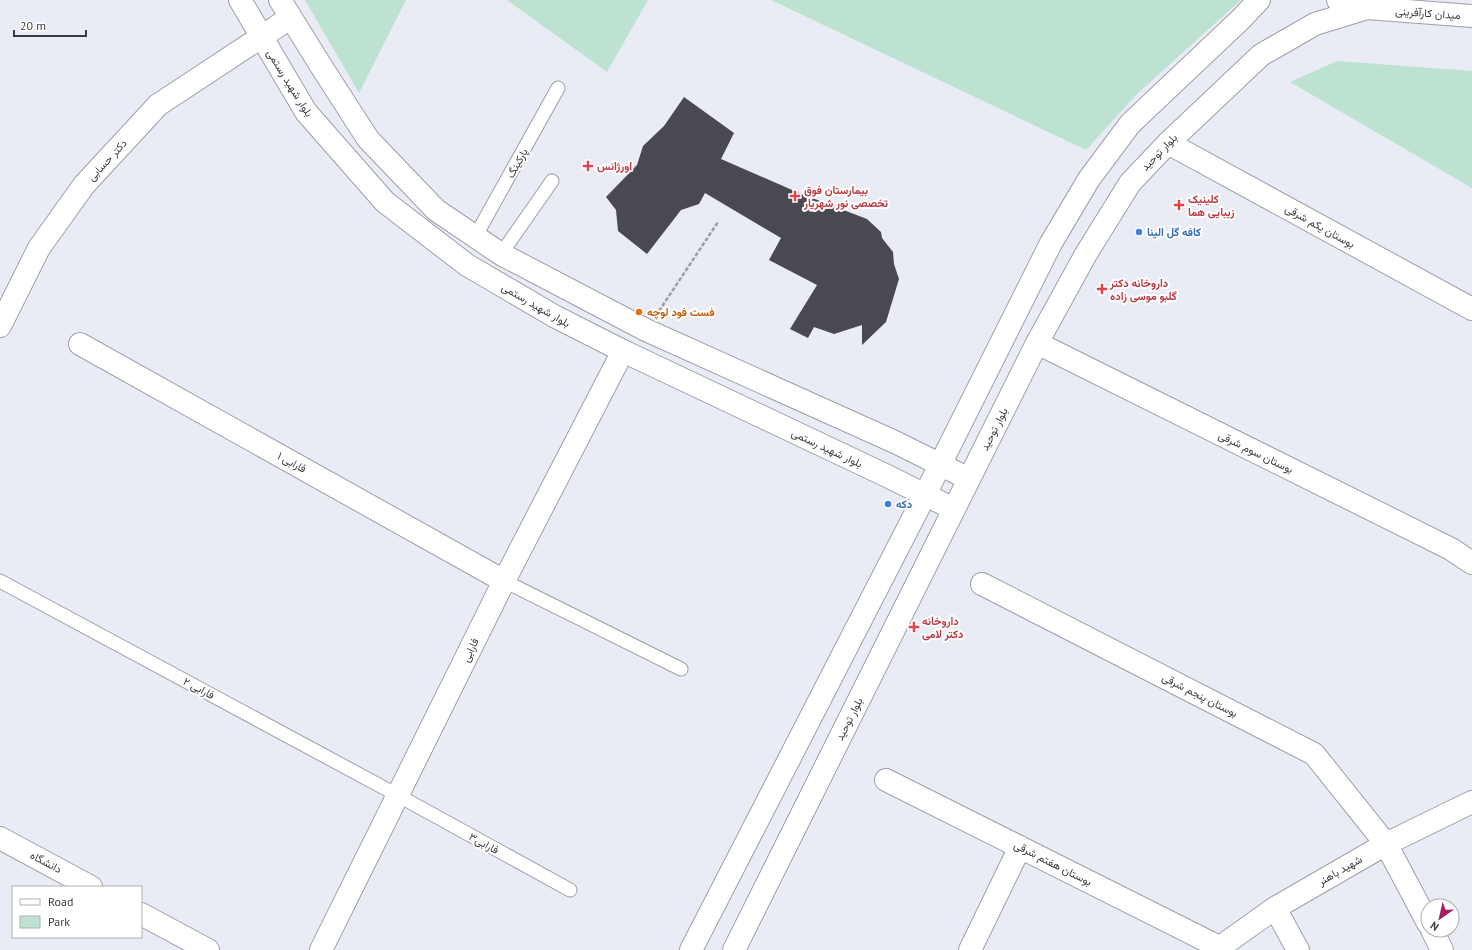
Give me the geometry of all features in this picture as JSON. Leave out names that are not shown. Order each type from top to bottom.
[{"type":"street","name":"بلوار شهید رستمی","points":[[240,0],[306,112],[385,202],[467,265],[554,316],[623,351],[954,509]]},
{"type":"street","points":[[691,950],[925,495],[1051,243],[1089,180],[1130,124],[1241,19],[1259,0]]},
{"type":"street","name":"میدان کارآفرینی","points":[[1338,0],[1367,8],[1472,16]]},
{"type":"street","name":"بلوار توحید","points":[[734,950],[1038,343],[1086,254],[1130,183],[1168,143],[1261,55],[1315,24],[1367,8]]},
{"type":"street","name":"دکتر حسابی","points":[[0,326],[39,248],[84,185],[158,105],[262,37],[285,9]]},
{"type":"street","points":[[285,9],[368,139],[436,210],[475,237],[501,254],[646,330],[896,443],[969,479]]},
{"type":"street","name":"بوستان یکم شرقی","points":[[1168,143],[1472,308]]},
{"type":"street","name":"بوستان سوم شرقی","points":[[1038,343],[1444,545],[1472,563]]},
{"type":"street","name":"فارابی ۱","points":[[80,344],[504,581]]},
{"type":"street","name":"فارابی","points":[[321,950],[399,796],[504,581],[623,351]]},
{"type":"street","points":[[885,475],[897,473],[904,467],[904,458],[896,443]]},
{"type":"street","name":"بوستان پنجم شرقی","points":[[982,584],[1314,754],[1386,844],[1420,908]]},
{"type":"street","name":"بوستان هفتم شرقی","points":[[886,780],[1218,948]]},
{"type":"street","name":"شهید باهنر","points":[[1218,948],[1275,908],[1386,844],[1472,802]]},
{"type":"street","name":"دانشگاه","points":[[0,838],[89,886]]},
{"type":"street","points":[[970,950],[1020,847]]},
{"type":"street","points":[[1275,908],[1298,950]]},
{"type":"street","points":[[142,915],[208,950]]},
{"type":"street","points":[[1436,938],[1442,950]]},
{"type":"lane","name":"پارکینگ","points":[[475,237],[558,88]]},
{"type":"lane","points":[[501,254],[552,181]]},
{"type":"lane","name":"فارابی ۲","points":[[0,581],[399,796]]},
{"type":"lane","points":[[504,581],[681,668]]},
{"type":"lane","name":"فارابی۳","points":[[399,796],[570,890]]},
{"type":"path","points":[[646,330],[718,222]]},
{"type":"green space","points":[[305,0],[406,0],[359,93]]},
{"type":"green space","points":[[507,0],[648,0],[607,72]]},
{"type":"green space","points":[[771,0],[1241,0],[1138,93],[1086,150]]},
{"type":"green space","points":[[1337,61],[1472,71],[1472,188],[1290,82]]},
{"type":"building","points":[[684,97],[734,133],[721,159],[799,193],[867,219],[881,232],[882,238],[893,252],[894,264],[899,279],[886,322],[862,345],[862,325],[834,334],[814,327],[808,338],[790,329],[817,285],[769,260],[781,238],[705,193],[699,204],[681,210],[647,254],[618,231],[616,210],[606,197],[637,165],[643,146],[664,126]]},
{"type":"place","name":"اورژانس","points":[[588,166]]},
{"type":"place","name":"بیمارستان فوق تخصصی نور شهریار","points":[[795,196]]},
{"type":"place","name":"کلینیک زیبایی هما","points":[[1179,205]]},
{"type":"place","name":"کافه گل الینا","points":[[1139,232]]},
{"type":"place","name":"داروخانه دکتر گلبو موسی زاده","points":[[1102,289]]},
{"type":"place","name":"فست فود لوچه","points":[[639,312]]},
{"type":"place","name":"دکه","points":[[888,504]]},
{"type":"place","name":"داروخانه دکتر لامی","points":[[914,627]]}]
